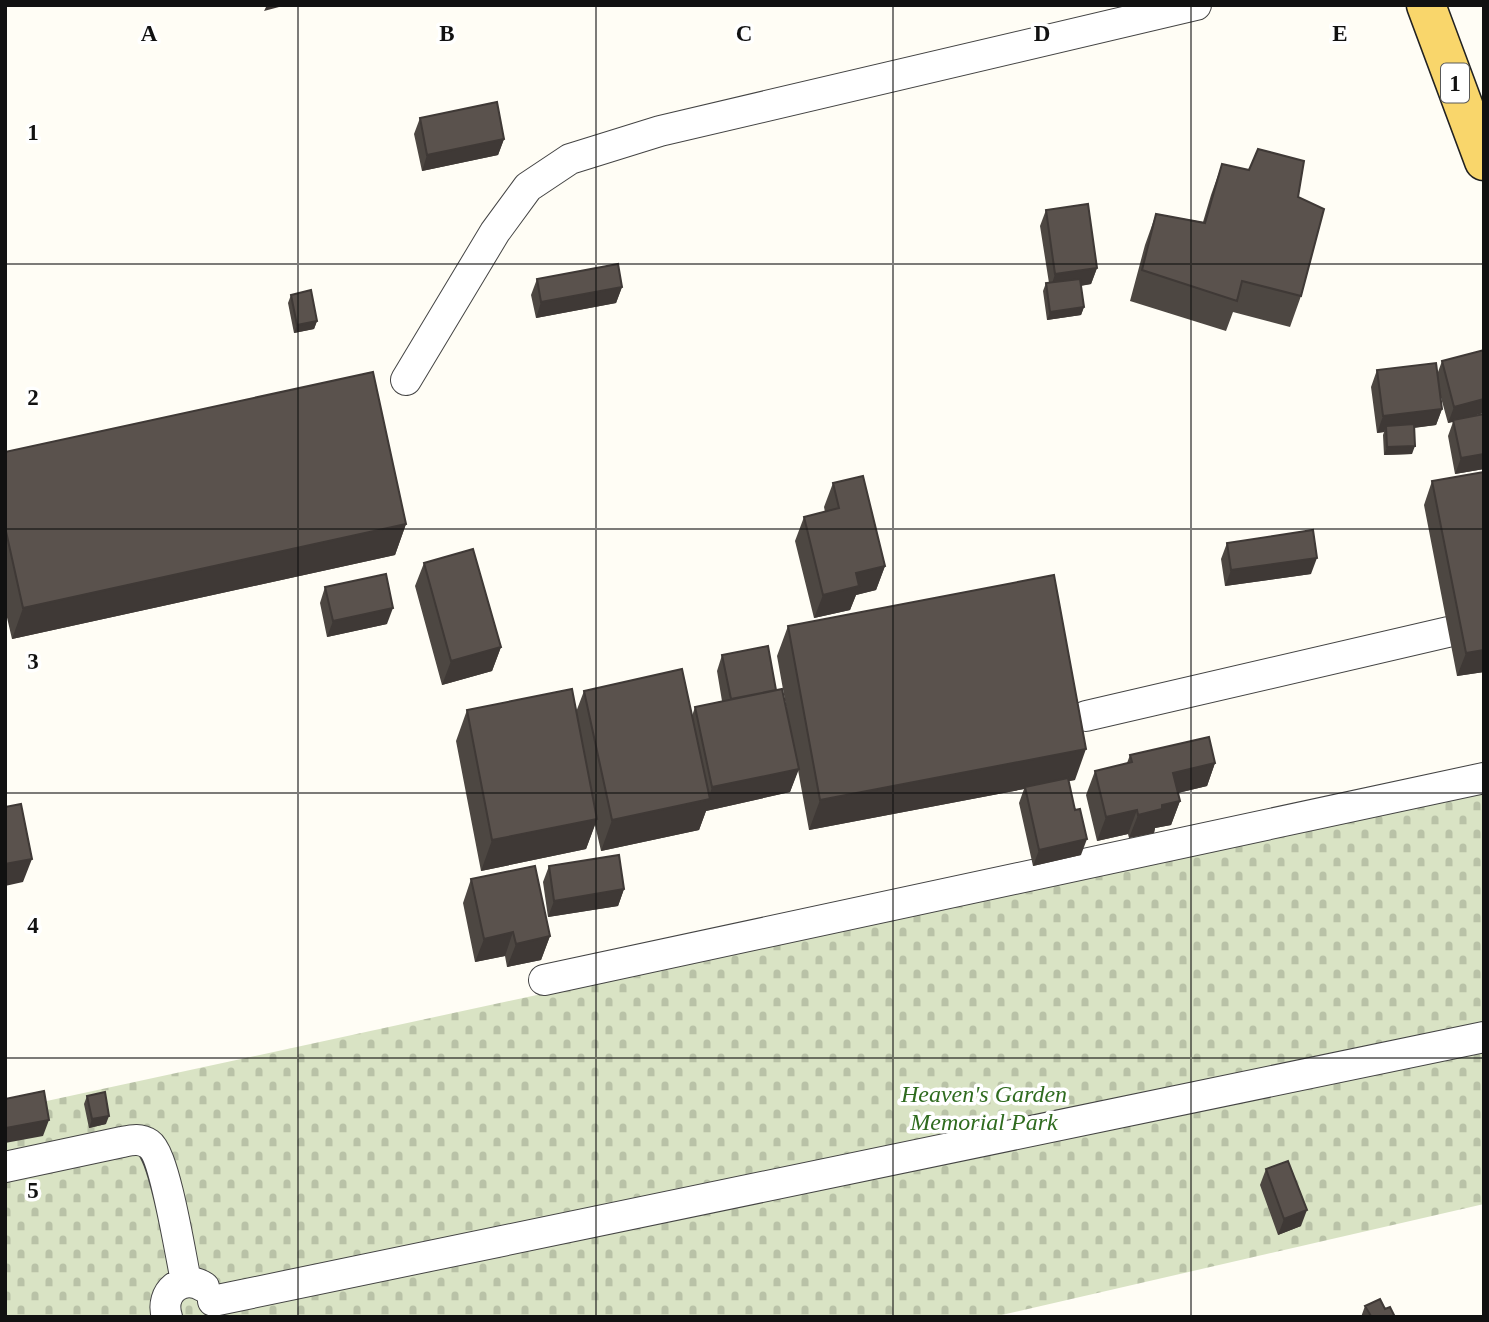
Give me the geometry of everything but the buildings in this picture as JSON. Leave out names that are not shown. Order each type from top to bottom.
[{"type":"main road","name":"1","points":[[1426,5],[1484,161]]},
{"type":"lane","points":[[406,380],[495,232],[528,187],[570,159],[660,131],[1196,5]]},
{"type":"lane","points":[[1086,716],[1448,632]]},
{"type":"lane","points":[[544,980],[1484,778]]},
{"type":"lane","points":[[167,1317],[166,1299],[169,1292],[179,1284],[187,1282],[203,1286],[211,1309],[1484,1037]]},
{"type":"lane","points":[[5,1167],[139,1139],[152,1145],[159,1158],[166,1184],[187,1282]]},
{"type":"green space","name":"Heaven's Garden Memorial Park","points":[[1484,790],[1484,1204],[993,1317],[5,1317],[5,1110]]}]
